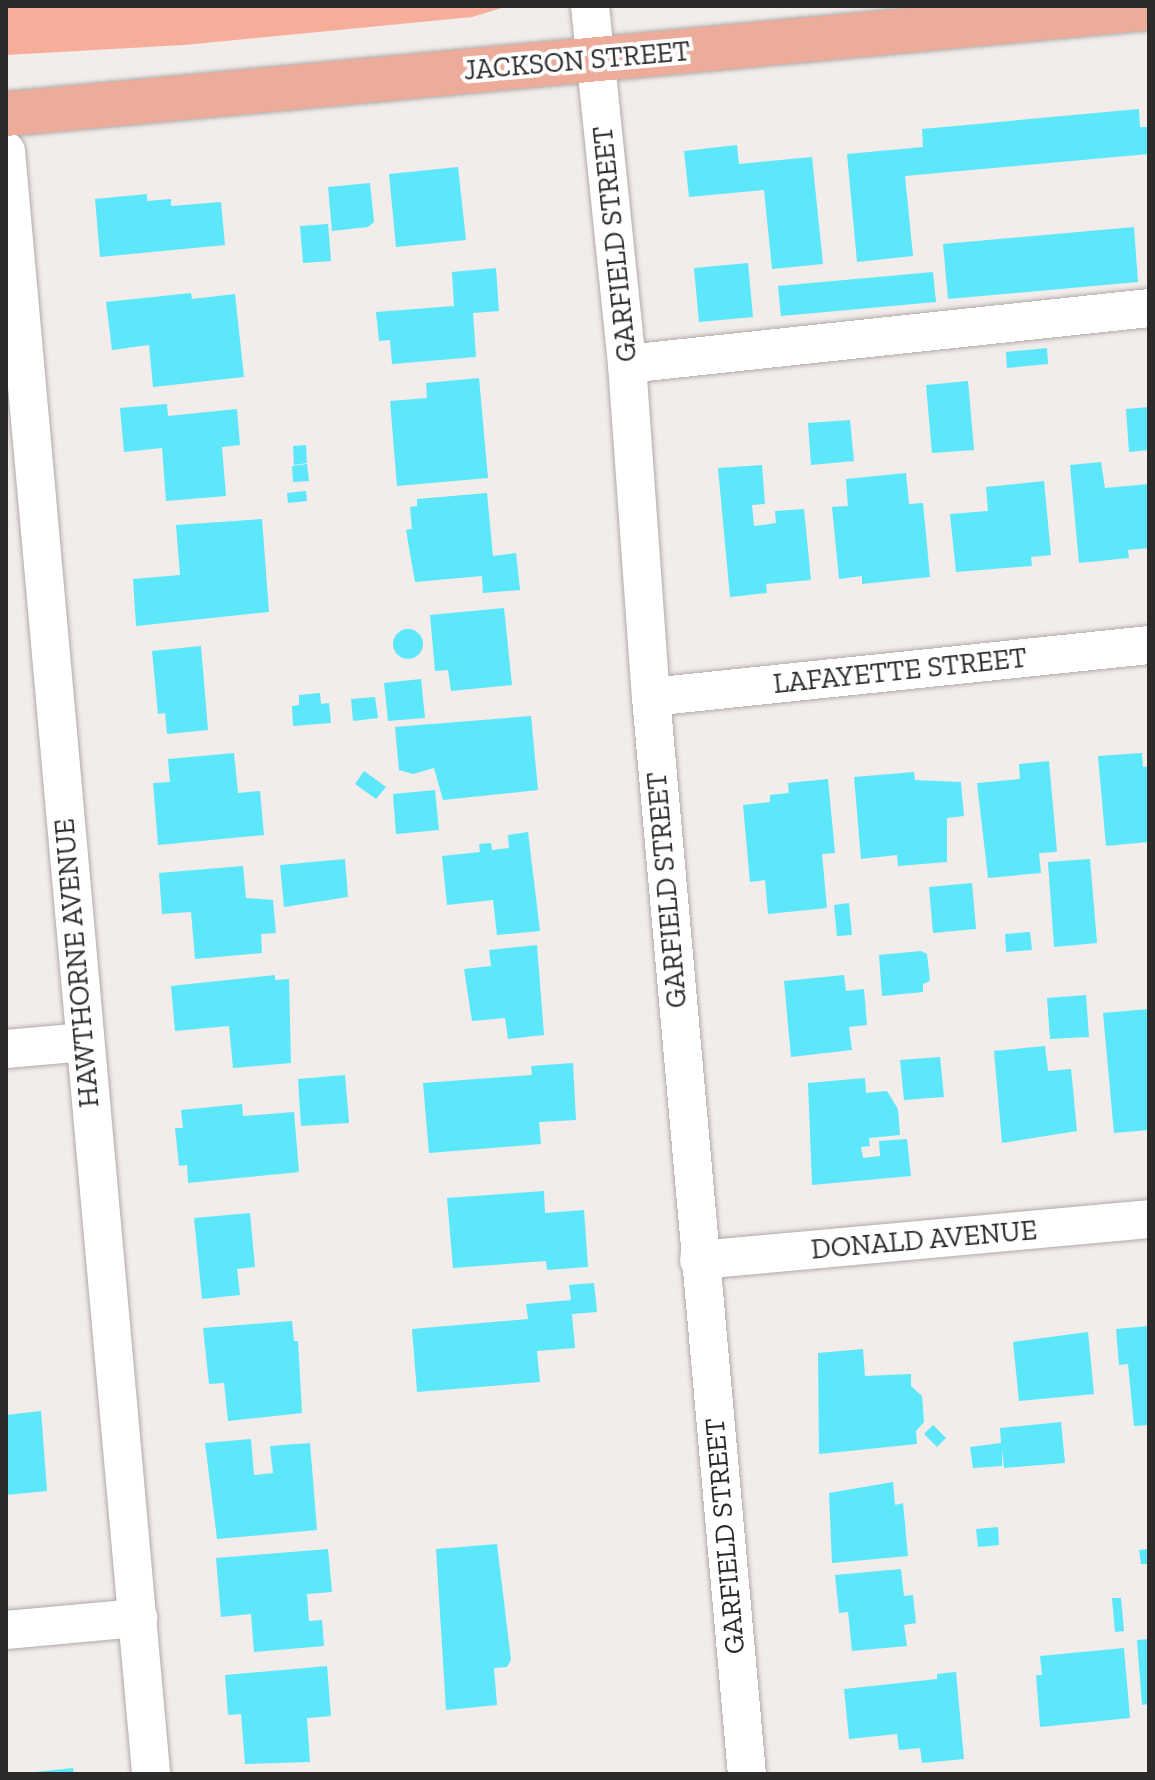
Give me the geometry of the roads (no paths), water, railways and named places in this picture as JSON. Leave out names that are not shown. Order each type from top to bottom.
[{"type":"main road","name":"JACKSON STREET","points":[[6,114],[1149,8]]},
{"type":"street","name":"GARFIELD STREET","points":[[590,6],[627,364],[651,697],[747,1774]]},
{"type":"street","name":"HAWTHORNE AVENUE","points":[[6,151],[151,1774]]},
{"type":"street","points":[[627,364],[1149,308]]},
{"type":"street","name":"LAFAYETTE STREET","points":[[651,697],[1149,645]]},
{"type":"street","points":[[6,1049],[85,1042]]},
{"type":"street","name":"DONALD AVENUE","points":[[699,1260],[1149,1219]]},
{"type":"street","points":[[6,1630],[138,1618]]}]
